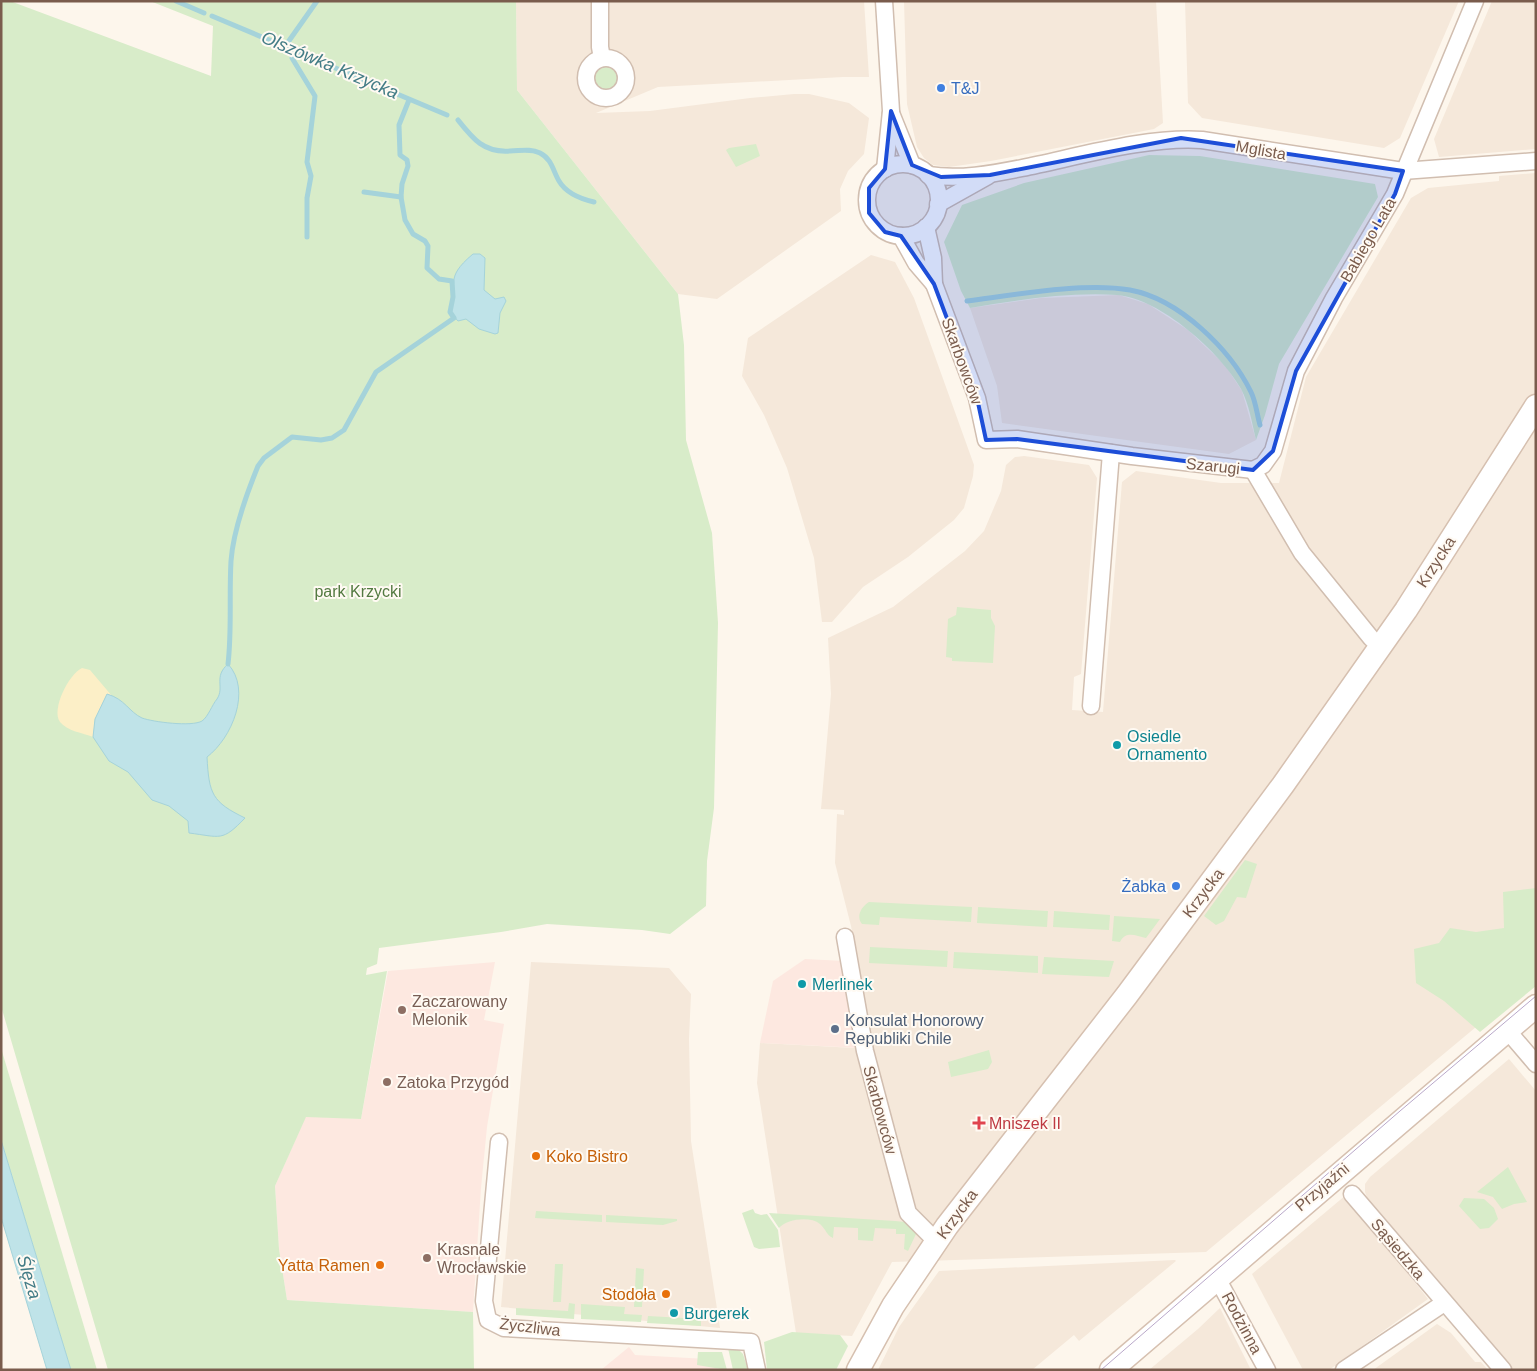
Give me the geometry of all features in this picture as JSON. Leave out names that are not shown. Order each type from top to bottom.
[{"type":"street","points":[[600,1],[600,47],[602,58]]},
{"type":"street","points":[[884,1],[891,111],[885,169]]},
{"type":"street","name":"Babiego Lata","points":[[1253,470],[1263,465],[1273,451],[1296,371],[1334,298],[1395,194],[1474,1]]},
{"type":"street","points":[[891,111],[912,166]]},
{"type":"street","name":"Mglista","points":[[928,175],[941,177],[990,175],[1181,138],[1403,172],[1536,161]]},
{"type":"street","points":[[893,166],[912,166],[928,175],[938,193],[938,204],[932,221],[926,227],[914,234],[893,235],[878,226],[873,220],[867,204],[869,188],[878,174],[885,169],[893,166]]},
{"type":"street","name":"Mglista","points":[[938,204],[990,175]]},
{"type":"street","name":"Skarbowców","points":[[926,227],[933,258],[934,284],[976,398],[986,440]]},
{"type":"street","name":"Skarbowców","points":[[901,236],[916,263],[934,284]]},
{"type":"street","name":"Krzycka","points":[[858,1370],[893,1306],[937,1242],[1247,835],[1380,646],[1536,406]]},
{"type":"street","name":"Szarugi","points":[[986,440],[1017,439],[1111,453],[1253,470],[1302,554],[1370,638],[1380,646]]},
{"type":"street","points":[[1091,706],[1111,453]]},
{"type":"street","name":"Skarbowców","points":[[845,937],[865,1051],[908,1213],[937,1242]]},
{"type":"street","name":"Przyjaźni","points":[[1111,1370],[1216,1278],[1536,1006]]},
{"type":"street","points":[[1507,1030],[1536,1064]]},
{"type":"street","name":"Życzliwa","points":[[499,1142],[484,1300],[486,1314],[492,1323],[504,1328],[751,1342],[757,1370]]},
{"type":"street","name":"Sąsiedzka","points":[[1352,1194],[1444,1303],[1504,1370]]},
{"type":"street","name":"Rodzinna","points":[[1216,1278],[1267,1370]]},
{"type":"street","points":[[1344,1370],[1444,1303]]},
{"type":"highlighted area","points":[[891,111],[912,165],[941,177],[990,175],[1181,138],[1403,171],[1395,194],[1296,371],[1273,451],[1253,470],[1017,439],[986,440],[977,398],[934,284],[901,236],[885,232],[869,213],[869,188],[885,169]]},
{"type":"shaded area","points":[[516,1],[864,1],[869,77],[658,87],[596,113],[650,111],[794,94],[809,94],[849,103],[869,118],[864,154],[848,171],[840,189],[841,211],[717,299],[678,294],[517,90]]},
{"type":"shaded area","points":[[904,1],[1156,1],[1163,123],[1154,129],[991,161],[949,167],[933,165],[924,158],[917,147],[907,104]]},
{"type":"shaded area","points":[[1185,1],[1459,1],[1400,138],[1384,148],[1202,118],[1188,103]]},
{"type":"shaded area","points":[[1492,1],[1536,1],[1536,149],[1439,157],[1434,139]]},
{"type":"shaded area","points":[[1536,173],[1536,977],[1206,1252],[892,1262],[852,1336],[796,1333],[757,1083],[760,1043],[873,1049],[851,926],[835,863],[837,814],[844,815],[844,810],[821,809],[831,694],[828,638],[893,607],[965,551],[984,531],[1001,491],[1006,465],[1015,457],[1024,456],[1089,465],[1097,478],[1081,674],[1074,677],[1072,710],[1103,712],[1122,482],[1136,471],[1221,483],[1279,483],[1306,377],[1411,198],[1428,188],[1499,181],[1499,176]]},
{"type":"shaded area","points":[[871,255],[895,262],[914,298],[974,465],[973,476],[964,508],[954,520],[908,557],[863,587],[832,622],[822,622],[814,558],[787,468],[764,415],[742,376],[748,338]]},
{"type":"shaded area","points":[[1119,295],[1148,304],[1188,330],[1225,365],[1242,391],[1256,440],[1229,454],[1002,423],[997,386],[970,308],[1041,298]]},
{"type":"shaded area","points":[[805,959],[844,961],[860,1048],[760,1043],[773,981]]},
{"type":"shaded area","points":[[495,962],[484,1020],[504,1024],[487,1127],[473,1312],[287,1300],[279,1249],[275,1186],[306,1116],[361,1119],[388,971]]},
{"type":"shaded area","points":[[531,962],[669,968],[691,994],[689,1039],[691,1141],[720,1328],[501,1307]]},
{"type":"shaded area","points":[[1509,1059],[1536,1091],[1536,1370],[1509,1370],[1368,1200],[1365,1192],[1365,1184],[1370,1177]]},
{"type":"shaded area","points":[[1346,1195],[1428,1299],[1329,1370],[1303,1370],[1252,1274]]},
{"type":"shaded area","points":[[1175,1260],[1079,1341],[1074,1335],[1032,1370],[878,1370],[899,1327],[939,1271]]},
{"type":"shaded area","points":[[1220,1308],[1251,1370],[1149,1370],[1198,1329]]},
{"type":"shaded area","points":[[1437,1324],[1451,1333],[1475,1362],[1481,1362],[1488,1370],[1373,1370]]},
{"type":"shaded area","points":[[629,1347],[635,1355],[707,1359],[719,1370],[601,1370]]},
{"type":"green space","name":"park Krzycki","points":[[1,1],[10,1],[211,76],[213,26],[150,1],[516,1],[517,90],[678,294],[684,345],[686,440],[712,533],[718,623],[714,808],[707,861],[706,906],[670,934],[642,930],[547,924],[379,948],[377,964],[367,968],[366,975],[387,971],[361,1119],[306,1117],[275,1186],[279,1249],[287,1300],[473,1312],[474,1370],[108,1370],[1,1006]]},
{"type":"green space","points":[[606,65],[615,69],[619,78],[615,87],[606,91],[597,87],[593,78],[597,69]]},
{"type":"green space","points":[[756,144],[760,156],[736,167],[726,150],[729,148]]},
{"type":"green space","points":[[1149,155],[1200,156],[1375,184],[1378,197],[1279,364],[1256,440],[1246,401],[1232,375],[1204,344],[1188,330],[1152,306],[1134,298],[1099,294],[1043,297],[970,308],[961,291],[944,242],[962,205],[1024,183]]},
{"type":"green space","points":[[957,607],[991,610],[991,618],[995,626],[993,663],[952,661],[952,658],[946,657],[948,619],[956,615]]},
{"type":"green space","points":[[1245,860],[1257,864],[1246,898],[1237,897],[1224,921],[1216,925],[1204,916]]},
{"type":"green space","points":[[1536,888],[1536,986],[1480,1032],[1444,1001],[1416,983],[1414,949],[1439,943],[1450,928],[1476,932],[1504,928],[1503,892]]},
{"type":"green space","points":[[869,902],[972,907],[971,922],[880,917],[879,925],[862,924],[859,915],[864,906]]},
{"type":"green space","points":[[978,907],[1048,911],[1047,927],[977,923]]},
{"type":"green space","points":[[1054,911],[1110,915],[1109,930],[1053,927]]},
{"type":"green space","points":[[1114,916],[1160,919],[1146,938],[1128,935],[1122,938],[1120,942],[1112,941]]},
{"type":"green space","points":[[870,947],[948,951],[947,967],[869,963]]},
{"type":"green space","points":[[954,952],[1038,956],[1038,973],[953,968]]},
{"type":"green space","points":[[1044,957],[1114,961],[1109,977],[1042,974]]},
{"type":"green space","points":[[1,1048],[97,1370],[71,1370],[1,1140]]},
{"type":"green space","points":[[989,1050],[992,1062],[988,1069],[951,1077],[948,1062]]},
{"type":"green space","points":[[1508,1167],[1527,1202],[1514,1204],[1502,1209],[1493,1197],[1477,1192]]},
{"type":"green space","points":[[1464,1198],[1484,1199],[1494,1208],[1498,1219],[1489,1228],[1480,1229],[1459,1206]]},
{"type":"green space","points":[[753,1209],[755,1213],[767,1214],[778,1230],[780,1247],[759,1249],[754,1247],[742,1213]]},
{"type":"green space","points":[[536,1211],[602,1215],[602,1222],[535,1218]]},
{"type":"green space","points":[[769,1213],[905,1222],[916,1234],[908,1251],[904,1249],[905,1234],[896,1234],[896,1229],[875,1228],[873,1241],[858,1240],[858,1228],[834,1227],[833,1238],[820,1224],[805,1219],[787,1222],[779,1228]]},
{"type":"green space","points":[[606,1215],[677,1219],[677,1221],[663,1225],[606,1222]]},
{"type":"green space","points":[[555,1264],[563,1264],[561,1302],[553,1302]]},
{"type":"green space","points":[[636,1268],[644,1269],[642,1307],[634,1307]]},
{"type":"green space","points":[[569,1303],[575,1304],[574,1319],[516,1315],[516,1308],[568,1311]]},
{"type":"green space","points":[[581,1304],[625,1307],[624,1314],[642,1315],[641,1322],[581,1319]]},
{"type":"green space","points":[[648,1316],[701,1319],[701,1326],[647,1323]]},
{"type":"green space","points":[[792,1332],[840,1335],[848,1346],[836,1370],[767,1370],[764,1342]]},
{"type":"green space","points":[[728,1348],[738,1349],[743,1354],[748,1370],[733,1370]]},
{"type":"green space","points":[[698,1352],[722,1352],[727,1370],[697,1365]]},
{"type":"sand","points":[[82,668],[90,670],[112,696],[107,694],[95,719],[93,737],[67,728],[60,722],[58,716],[60,701],[67,684]]},
{"type":"water","points":[[473,254],[480,254],[485,258],[484,290],[495,299],[504,297],[506,301],[500,313],[498,333],[495,334],[479,329],[466,319],[458,321],[450,312],[453,302],[455,276]]},
{"type":"water","points":[[228,664],[235,675],[238,687],[236,713],[224,738],[207,757],[209,780],[214,795],[219,801],[225,807],[245,818],[231,831],[220,836],[189,833],[188,821],[169,806],[152,800],[128,772],[109,761],[93,737],[95,719],[107,694],[123,702],[147,720],[182,724],[202,721],[219,695],[221,673]]},
{"type":"water","name":"Ślęza","points":[[1,1140],[71,1370],[47,1370],[1,1217]]},
{"type":"waterway","name":"Olszówka Krzycka","points":[[176,1],[204,13]]},
{"type":"waterway","points":[[286,45],[317,1]]},
{"type":"waterway","name":"Olszówka Krzycka","points":[[212,16],[447,115]]},
{"type":"waterway","points":[[294,49],[292,58],[315,96],[307,162],[311,176],[307,198],[307,237]]},
{"type":"waterway","points":[[228,664],[232,550],[241,513],[258,466],[264,458],[292,437],[321,440],[332,438],[344,430],[376,372],[454,318],[450,312],[453,297],[452,281],[439,279],[427,268],[428,246],[425,241],[413,234],[405,220],[401,197],[402,184],[408,166],[407,160],[400,155],[399,125],[409,100]]},
{"type":"waterway","name":"Olszówka Krzycka","points":[[458,120],[474,139],[493,150],[529,150],[540,153],[550,162],[559,181],[566,189],[579,197],[594,202]]},
{"type":"waterway","points":[[364,192],[401,197]]},
{"type":"waterway","name":"Olszówka Krzycka","points":[[967,301],[1071,288],[1112,288],[1148,295],[1167,304],[1201,328],[1230,359],[1251,392],[1260,425]]},
{"type":"tram line","points":[[1101,1370],[1536,996]]},
{"type":"place","name":"T&J","points":[[941,88]]},
{"type":"place","name":"Osiedle Ornamento","points":[[1117,745]]},
{"type":"place","name":"Żabka","points":[[1176,886]]},
{"type":"place","name":"Merlinek","points":[[802,984]]},
{"type":"place","name":"Zaczarowany Melonik","points":[[402,1010]]},
{"type":"place","name":"Konsulat Honorowy Republiki Chile","points":[[835,1029]]},
{"type":"place","name":"Zatoka Przygód","points":[[387,1082]]},
{"type":"place","name":"Mniszek II","points":[[979,1123]]},
{"type":"place","name":"Koko Bistro","points":[[536,1156]]},
{"type":"place","name":"Krasnale Wrocławskie","points":[[427,1258]]},
{"type":"place","name":"Yatta Ramen","points":[[380,1265]]},
{"type":"place","name":"Stodoła","points":[[666,1294]]},
{"type":"place","name":"Burgerek","points":[[674,1313]]}]
